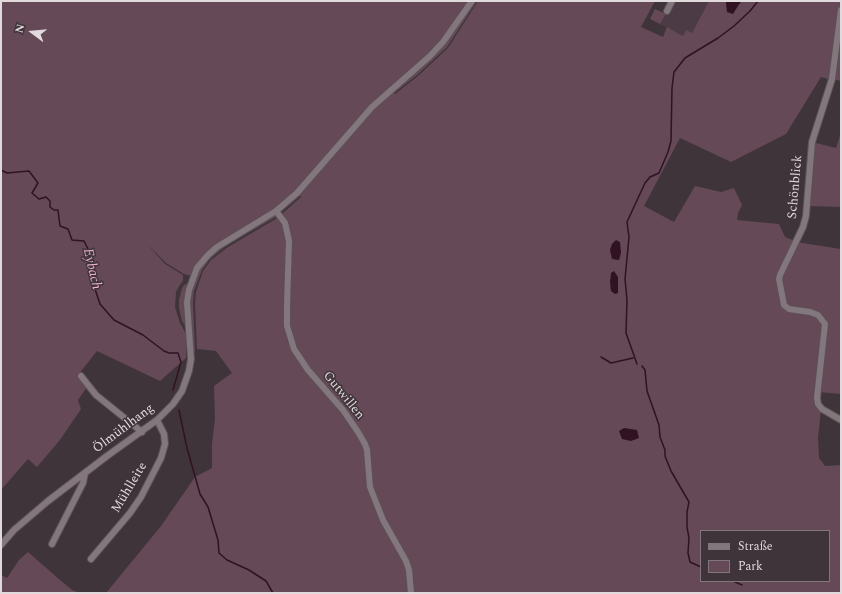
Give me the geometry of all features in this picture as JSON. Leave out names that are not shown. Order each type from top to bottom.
[{"type":"street","name":"Ölmühlhang","points":[[1,544],[14,530],[48,501],[142,432],[173,404],[182,391],[187,380],[190,359],[187,302],[189,290],[197,268],[217,247],[276,211],[297,193],[372,107],[430,56],[443,42],[472,1]]},
{"type":"street","points":[[667,10],[672,1]]},
{"type":"street","name":"Schönblick","points":[[841,10],[832,79],[812,142],[806,216],[803,227],[779,279],[784,305],[789,309],[810,312],[818,315],[825,324],[817,398],[818,404],[822,409],[841,420]]},
{"type":"street","name":"Gutwillen","points":[[276,211],[285,223],[289,241],[286,306],[287,326],[294,349],[308,370],[347,416],[365,444],[367,450],[370,487],[383,520],[406,561],[411,593]]},
{"type":"street","points":[[81,376],[96,395],[142,432]]},
{"type":"street","name":"Mühlleite","points":[[91,559],[130,513],[141,497],[161,458],[165,444],[164,434],[157,420]]},
{"type":"street","points":[[52,544],[83,483],[85,473]]},
{"type":"shaded area","points":[[674,1],[709,1],[692,33],[683,36],[660,24]]},
{"type":"shaded area","points":[[726,1],[741,1],[733,14],[727,12]]},
{"type":"shaded area","points":[[616,240],[620,242],[621,253],[619,260],[612,259],[610,250],[612,244]]},
{"type":"shaded area","points":[[614,271],[618,277],[618,293],[615,294],[611,291],[610,282],[611,273]]},
{"type":"shaded area","points":[[624,428],[637,430],[639,438],[631,441],[622,439],[619,431]]},
{"type":"green space","points":[[1,1],[470,1],[458,19],[429,55],[389,89],[293,193],[275,209],[215,246],[191,276],[184,274],[166,263],[147,244],[165,264],[183,275],[183,281],[176,292],[175,307],[180,323],[186,334],[188,348],[186,348],[186,358],[160,381],[97,351],[78,375],[87,387],[78,400],[81,409],[60,440],[37,467],[28,459],[1,490]]},
{"type":"green space","points":[[474,1],[477,1],[447,47],[417,75],[394,93],[395,94],[418,76],[448,48],[478,1],[655,1],[641,27],[663,37],[667,27],[683,36],[686,30],[692,33],[709,1],[726,1],[727,12],[741,3],[741,1],[841,1],[831,80],[821,77],[786,134],[731,162],[680,138],[644,206],[674,222],[695,186],[721,192],[734,188],[742,205],[738,213],[737,220],[779,224],[785,237],[795,241],[779,274],[784,305],[817,315],[824,325],[817,393],[821,410],[818,438],[819,458],[825,466],[841,465],[841,593],[106,593],[161,526],[195,477],[212,468],[212,444],[215,419],[214,386],[232,373],[216,351],[197,349],[195,303],[196,292],[203,271],[211,260],[228,247],[279,217],[286,231],[288,326],[290,241],[281,215],[302,196],[300,196],[280,213],[278,211],[374,108],[431,57]]},
{"type":"green space","points":[[655,9],[666,14],[660,24],[650,19]]},
{"type":"green space","points":[[841,16],[841,81],[833,79]]},
{"type":"green space","points":[[841,132],[841,207],[807,206],[812,142],[836,148]]},
{"type":"green space","points":[[277,212],[279,215],[227,245],[210,259],[202,270],[194,291],[195,351],[193,353],[190,303],[192,290],[199,269],[218,248]]},
{"type":"green space","points":[[796,242],[841,249],[841,394],[818,392],[823,319],[795,310],[785,304],[780,279]]},
{"type":"green space","points":[[188,283],[186,290],[186,327],[182,321],[179,300],[182,288]]},
{"type":"green space","points":[[28,552],[72,590],[80,593],[1,593],[1,575],[7,578],[19,560]]},
{"type":"waterway","points":[[637,364],[626,333],[627,300],[625,279],[629,237],[627,222],[645,183],[650,177],[659,173],[668,152],[671,141],[672,88],[674,72],[685,58],[718,38],[734,26],[758,1]]},
{"type":"waterway","name":"Eybach","points":[[1,170],[7,173],[29,171],[38,183],[32,193],[39,199],[46,197],[50,201],[50,207],[54,210],[58,210],[60,226],[68,229],[72,240],[84,241],[89,251],[92,264],[92,280],[100,304],[114,320],[143,335],[164,351],[169,353],[178,353],[181,362],[173,390]]},
{"type":"waterway","points":[[601,357],[611,363],[633,358]]},
{"type":"waterway","points":[[642,366],[645,370],[647,391],[659,425],[660,437],[665,450],[665,456],[671,471],[689,502],[687,527],[689,538],[688,553],[690,562],[700,567]]},
{"type":"waterway","name":"Eybach","points":[[179,410],[187,448],[200,494],[208,507],[218,540],[219,553],[227,560],[249,570],[266,581],[273,593]]},
{"type":"waterway","points":[[735,582],[742,585]]}]
